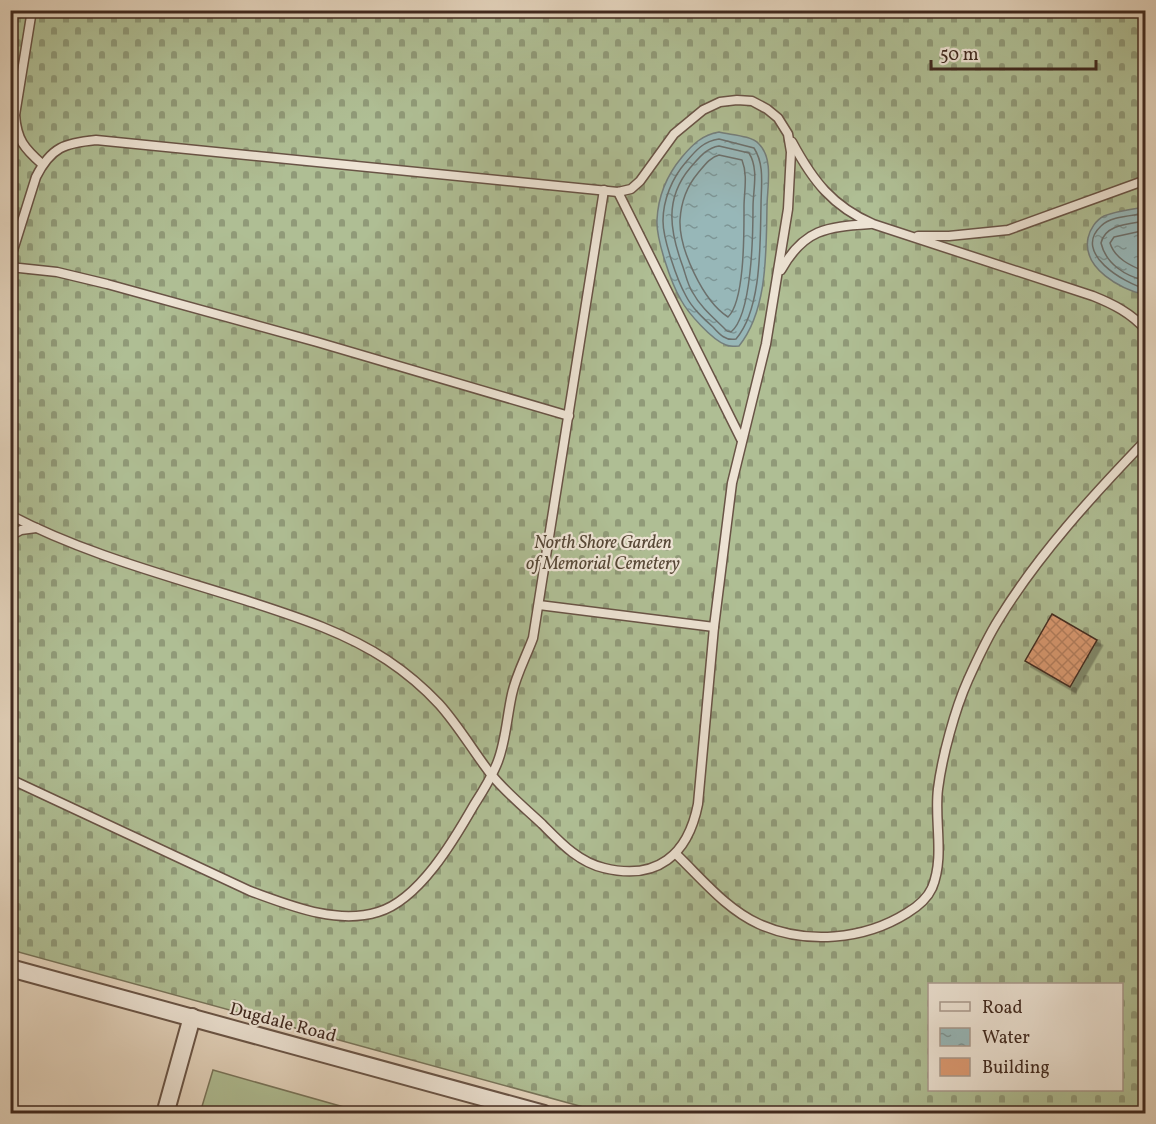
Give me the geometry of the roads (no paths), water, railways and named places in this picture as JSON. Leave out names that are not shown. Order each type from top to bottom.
[{"type":"street","name":"Dugdale Road","points":[[10,968],[544,1113]]},
{"type":"street","points":[[165,1113],[192,1017]]},
{"type":"lane","points":[[32,10],[15,115],[16,130],[20,140],[42,164]]},
{"type":"lane","points":[[10,260],[42,164],[58,148],[70,143],[96,140],[618,192],[631,189],[640,181],[674,134],[703,110],[720,102],[737,100],[752,101],[778,118],[819,186],[856,217],[1093,296],[1120,308],[1146,330]]},
{"type":"lane","points":[[10,516],[74,544],[301,618],[362,645],[388,660],[439,703],[492,776],[564,846],[586,862],[604,868],[644,871],[662,863],[676,854],[694,825],[698,804],[714,627],[732,483],[766,344],[789,197],[791,152],[788,134]]},
{"type":"lane","points":[[910,236],[949,236],[1008,230],[1146,180]]},
{"type":"lane","points":[[10,779],[249,891],[311,911],[332,915],[378,912],[393,906],[436,866],[492,776],[502,750],[512,691],[532,638],[604,190]]},
{"type":"lane","points":[[618,192],[741,439]]},
{"type":"lane","points":[[777,275],[802,240],[820,231],[839,226],[873,224]]},
{"type":"lane","points":[[10,267],[57,272],[107,284],[317,342],[568,416]]},
{"type":"lane","points":[[676,854],[740,914],[779,932],[830,937],[864,933],[891,923],[915,908],[927,897],[935,876],[939,858],[937,816],[940,778],[967,682],[998,620],[1034,568],[1108,480],[1146,440]]},
{"type":"lane","points":[[10,536],[21,530],[36,528]]},
{"type":"lane","points":[[539,605],[714,627]]},
{"type":"water","points":[[719,132],[755,141],[764,150],[768,166],[763,280],[755,315],[739,346],[728,346],[714,338],[684,305],[669,272],[657,228],[659,203],[672,171],[694,144],[708,135]]},
{"type":"water","points":[[1146,207],[1145,295],[1115,283],[1097,268],[1088,249],[1088,238],[1090,231],[1101,218],[1119,211]]},
{"type":"park label","name":"North Shore Garden of Memorial Cemetery","points":[[603,552]]}]
